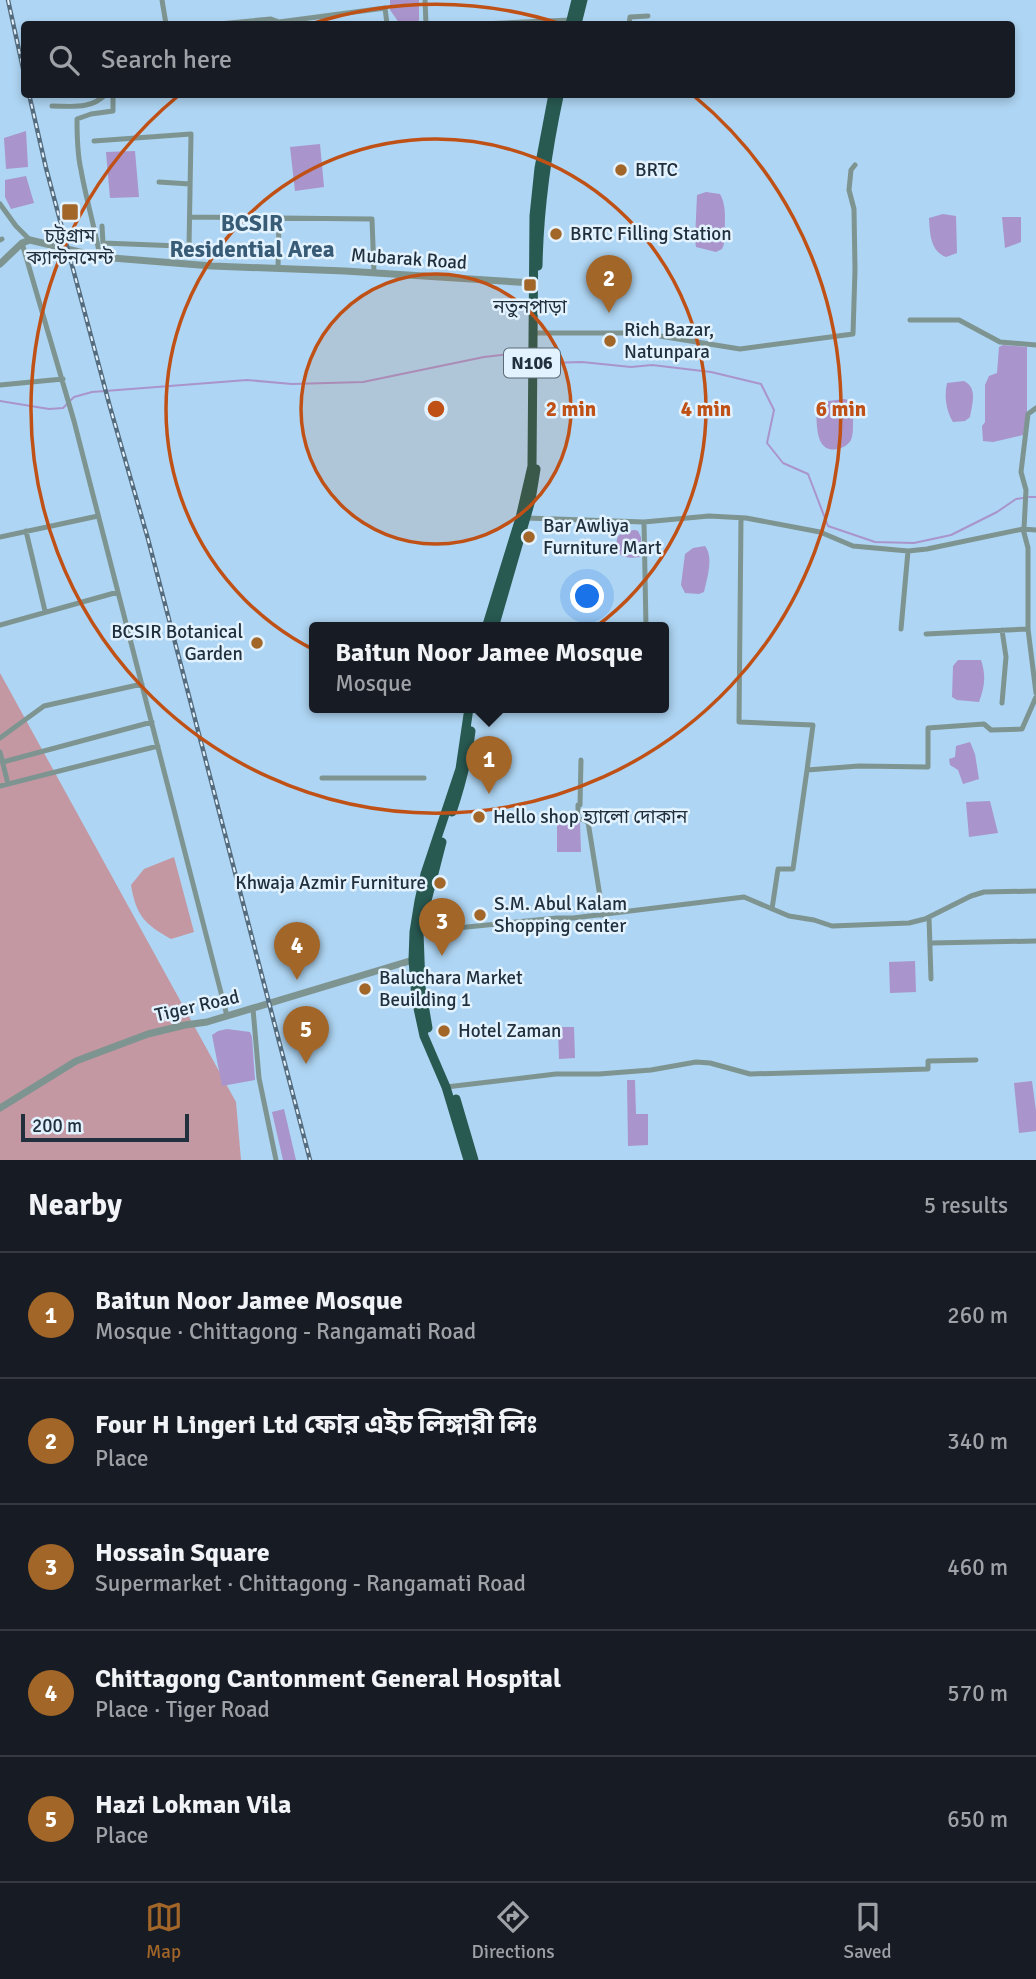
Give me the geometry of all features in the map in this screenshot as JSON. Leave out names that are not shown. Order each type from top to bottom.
[{"type":"highway","points":[[573,21],[576,0]]},
{"type":"highway","points":[[574,21],[583,0]]},
{"type":"highway","name":"N106","points":[[496,622],[523,518],[532,466],[534,216],[539,168],[553,98]]},
{"type":"highway","name":"N106","points":[[534,333],[541,206],[558,98]]},
{"type":"highway","name":"N106","points":[[488,622],[523,518]]},
{"type":"highway","points":[[471,713],[460,769],[425,874],[413,960],[416,999],[424,1035],[460,1112],[474,1160]]},
{"type":"highway","points":[[416,932],[427,1026],[448,1086],[468,1160]]},
{"type":"street","points":[[162,0],[166,21]]},
{"type":"street","points":[[425,0],[426,21]]},
{"type":"street","points":[[287,21],[385,8],[387,21]]},
{"type":"street","points":[[629,21],[630,17],[648,16]]},
{"type":"street","points":[[250,21],[276,21]]},
{"type":"street","points":[[52,106],[89,106],[102,98]]},
{"type":"street","points":[[100,257],[78,154],[77,119],[113,111],[113,98]]},
{"type":"street","points":[[94,141],[191,134],[188,247]]},
{"type":"street","points":[[534,333],[641,333],[740,349],[853,334],[854,209],[849,190],[851,170],[855,165]]},
{"type":"street","points":[[159,182],[190,184]]},
{"type":"street","points":[[0,204],[26,242],[227,1016]]},
{"type":"street","points":[[190,217],[372,219],[373,273]]},
{"type":"street","points":[[278,269],[279,219]]},
{"type":"street","points":[[102,226],[103,243],[278,250]]},
{"type":"street","points":[[0,264],[26,242]]},
{"type":"street","name":"Mubarak Road","points":[[26,242],[100,257],[533,283]]},
{"type":"street","points":[[910,320],[959,320],[1000,342],[1036,345]]},
{"type":"street","points":[[0,385],[62,379]]},
{"type":"street","points":[[807,770],[859,766],[928,767],[928,728],[984,724],[991,730],[1022,729],[1036,695],[1028,629],[1028,548],[1024,529],[1026,490],[1021,472],[1028,414],[1036,408]]},
{"type":"street","points":[[0,537],[99,516]]},
{"type":"street","points":[[523,518],[644,522],[709,516],[741,518],[820,532],[853,546],[908,551],[1024,529],[1036,530]]},
{"type":"street","points":[[741,518],[739,722],[813,725],[793,869],[778,869],[772,909]]},
{"type":"street","points":[[644,522],[646,622]]},
{"type":"street","points":[[26,531],[45,611]]},
{"type":"street","points":[[901,629],[908,551]]},
{"type":"street","points":[[0,625],[118,592]]},
{"type":"street","points":[[926,634],[1028,629]]},
{"type":"street","points":[[1002,630],[1006,657],[1002,703]]},
{"type":"street","points":[[0,738],[44,706],[142,684]]},
{"type":"street","points":[[3,762],[152,722]]},
{"type":"street","points":[[0,786],[158,746]]},
{"type":"street","points":[[0,752],[8,784]]},
{"type":"street","points":[[581,760],[578,818],[588,822],[603,915]]},
{"type":"street","points":[[322,778],[424,778]]},
{"type":"street","points":[[416,932],[603,915],[744,897],[789,916],[832,926],[909,923],[984,892],[1036,891]]},
{"type":"street","points":[[929,917],[930,979]]},
{"type":"street","points":[[930,943],[1036,941]]},
{"type":"street","name":"Tiger Road","points":[[0,1108],[76,1061],[148,1034],[253,1009],[413,960]]},
{"type":"street","points":[[253,1009],[258,1078],[276,1160]]},
{"type":"street","points":[[448,1086],[556,1074],[651,1070],[696,1062],[750,1074],[928,1069],[928,1061],[976,1060]]},
{"type":"shaded area","points":[[390,0],[419,0],[419,20],[398,21],[390,10]]},
{"type":"shaded area","points":[[26,131],[28,167],[6,169],[4,138]]},
{"type":"shaded area","points":[[320,144],[324,187],[295,191],[290,147]]},
{"type":"shaded area","points":[[135,151],[139,197],[110,198],[106,152]]},
{"type":"shaded area","points":[[26,176],[34,203],[11,209],[5,197],[5,180]]},
{"type":"shaded area","points":[[706,192],[720,194],[724,205],[724,244],[722,249],[716,252],[696,247],[697,195]]},
{"type":"shaded area","points":[[943,214],[956,216],[957,253],[946,257],[934,246],[929,224],[929,218]]},
{"type":"shaded area","points":[[1002,217],[1021,217],[1021,242],[1005,248]]},
{"type":"shaded area","points":[[999,347],[1027,347],[1027,411],[1023,435],[993,442],[983,441],[985,385],[989,376],[997,373]]},
{"type":"shaded area","points":[[964,381],[973,392],[970,417],[965,421],[953,422],[946,403],[947,383]]},
{"type":"shaded area","points":[[844,399],[852,401],[853,404],[852,438],[841,448],[829,449],[822,444],[819,436],[817,405]]},
{"type":"shaded area","points":[[635,530],[641,537],[640,557],[620,555],[617,548],[618,536]]},
{"type":"shaded area","points":[[705,546],[709,562],[704,592],[685,593],[681,585],[685,554],[693,548]]},
{"type":"shaded area","points":[[958,660],[981,660],[984,681],[979,702],[952,697],[953,666]]},
{"type":"shaded area","points":[[0,673],[236,1102],[241,1160],[0,1160]]},
{"type":"shaded area","points":[[970,742],[979,779],[963,784],[958,770],[950,765],[949,759],[955,757],[956,746]]},
{"type":"shaded area","points":[[990,801],[998,833],[969,837],[966,802]]},
{"type":"shaded area","points":[[557,822],[580,822],[581,852],[557,852]]},
{"type":"shaded area","points":[[174,857],[194,932],[171,939],[143,918],[131,885],[144,869]]},
{"type":"shaded area","points":[[915,961],[916,992],[890,993],[889,962]]},
{"type":"shaded area","points":[[558,1027],[574,1027],[575,1058],[559,1059]]},
{"type":"shaded area","points":[[227,1029],[250,1032],[255,1080],[222,1086],[212,1035]]},
{"type":"shaded area","points":[[627,1080],[635,1080],[636,1114],[648,1114],[648,1145],[628,1146]]},
{"type":"shaded area","points":[[1032,1081],[1036,1131],[1019,1133],[1014,1083]]},
{"type":"shaded area","points":[[284,1109],[296,1160],[283,1160],[272,1112]]},
{"type":"waterway","points":[[71,400],[92,392],[247,380],[292,384],[363,382],[484,357],[511,354],[528,358]]},
{"type":"waterway","points":[[537,360],[547,363],[582,362],[631,367],[652,365],[711,372],[761,384],[774,410],[767,443],[783,463],[808,474],[828,526],[875,542],[914,543],[951,535],[997,512],[1016,499],[1023,498]]},
{"type":"waterway","points":[[0,401],[49,409],[63,408],[67,404]]},
{"type":"waterway","points":[[1029,497],[1036,497]]},
{"type":"railway","points":[[8,0],[21,59]]},
{"type":"railway","points":[[30,98],[46,168],[148,539],[310,1160]]},
{"type":"place","name":"BRTC","points":[[621,170]]},
{"type":"place","name":"চট্টগ্রাম ক্যান্টনমেন্ট","points":[[70,212]]},
{"type":"place","name":"BRTC Filling Station","points":[[556,234]]},
{"type":"place","name":"নতুনপাড়া","points":[[530,285]]},
{"type":"place","name":"Four H Lingeri Ltd ফোর এইচ লিঙ্গারী লিঃ","points":[[609,313]]},
{"type":"place","name":"Rich Bazar, Natunpara","points":[[610,341]]},
{"type":"place","name":"Bar Awliya Furniture Mart","points":[[529,537]]},
{"type":"place","name":"BCSIR Botanical Garden","points":[[257,643]]},
{"type":"place","name":"Baitun Noor Jamee Mosque","points":[[489,794]]},
{"type":"place","name":"Hello shop হ্যালো দোকান","points":[[479,817]]},
{"type":"place","name":"Khwaja Azmir Furniture","points":[[440,883]]},
{"type":"place","name":"S.M. Abul Kalam Shopping center","points":[[480,915]]},
{"type":"place","name":"Hossain Square","points":[[442,956]]},
{"type":"place","name":"Chittagong Cantonment General Hospital","points":[[297,980]]},
{"type":"place","name":"Baluchara Market Beuilding 1","points":[[365,989]]},
{"type":"place","name":"Hotel Zaman","points":[[444,1031]]},
{"type":"place","name":"Hazi Lokman Vila","points":[[306,1064]]},
{"type":"district","name":"BCSIR Residential Area","points":[[252,236]]}]
